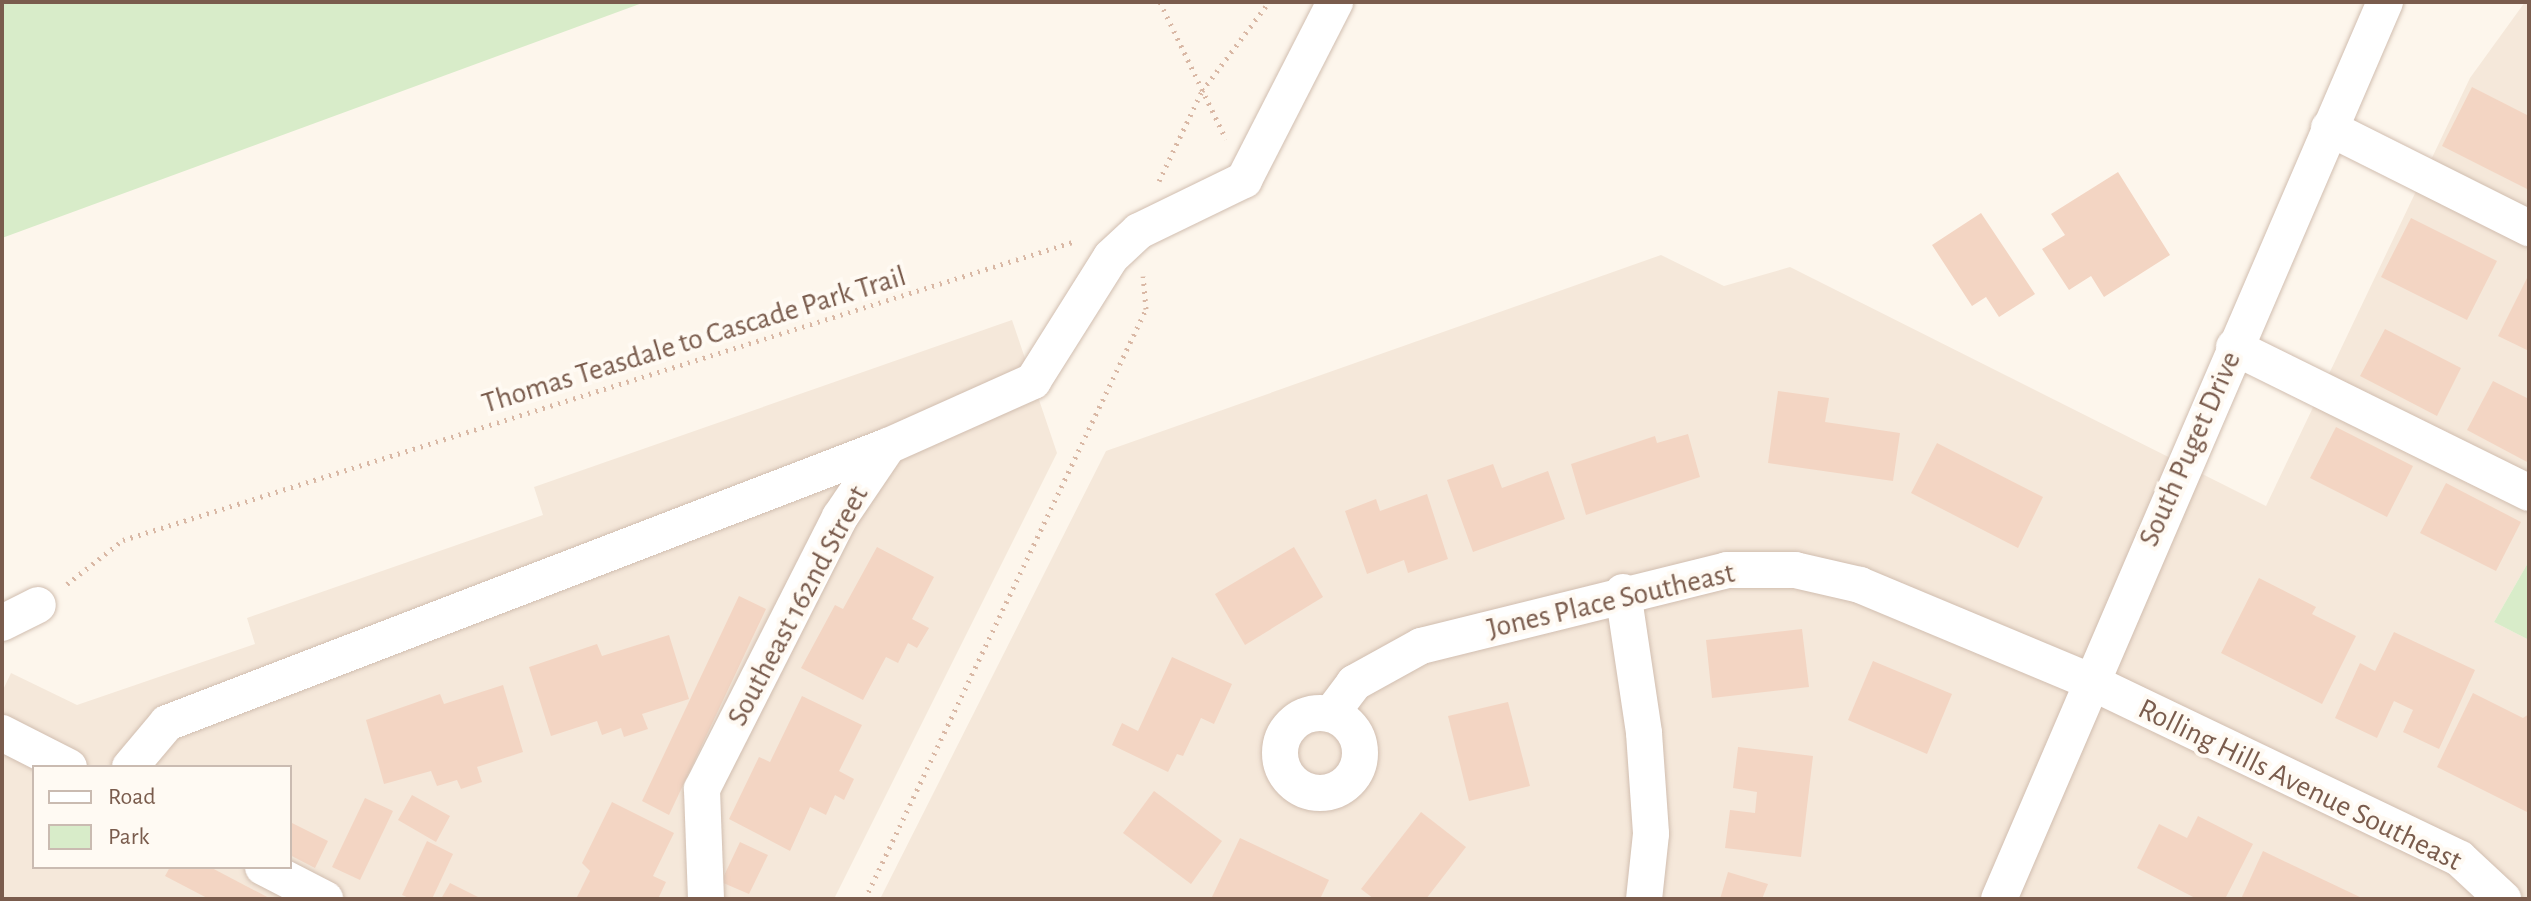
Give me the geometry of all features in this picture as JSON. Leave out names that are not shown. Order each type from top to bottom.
[{"type":"street","points":[[132,765],[167,723],[888,446],[1033,381],[1111,257],[1139,231],[1244,180],[1335,2]]},
{"type":"street","name":"South Puget Drive","points":[[1999,899],[2089,681],[2384,3]]},
{"type":"street","points":[[2329,128],[2529,228]]},
{"type":"street","points":[[2234,347],[2529,493]]},
{"type":"street","name":"Southeast 162nd Street","points":[[706,899],[702,789],[840,517],[888,446]]},
{"type":"street","name":"Jones Place Southeast","points":[[1331,714],[1354,683],[1421,646],[1623,592],[1727,570],[1795,570],[1860,585],[2089,681]]},
{"type":"street","points":[[1623,592],[1645,747],[1651,834],[1644,899]]},
{"type":"street","points":[[2,623],[38,605]]},
{"type":"street","name":"Rolling Hills Avenue Southeast","points":[[2089,681],[2460,859],[2503,899]]},
{"type":"street","points":[[2,733],[65,765]]},
{"type":"street","points":[[267,869],[325,899]]},
{"type":"path","points":[[1160,2],[1244,180]]},
{"type":"path","points":[[1158,183],[1202,91],[1269,2]]},
{"type":"path","points":[[865,899],[1146,309],[1139,231]]},
{"type":"path","name":"Thomas Teasdale to Cascade Park Trail","points":[[38,605],[123,540],[1092,235]]},
{"type":"shaded area","points":[[2525,2],[2529,2],[2529,561],[2494,622],[2529,640],[2529,899],[880,899],[1106,451],[1661,255],[1724,286],[1790,267],[2266,506],[2470,78]]},
{"type":"shaded area","points":[[1012,320],[1057,453],[834,899],[2,899],[2,692],[11,673],[77,705],[255,644],[247,618],[543,515],[534,487]]},
{"type":"green space","points":[[2,2],[645,2],[2,238]]},
{"type":"green space","points":[[2529,561],[2529,640],[2494,622]]},
{"type":"building","points":[[2472,87],[2529,116],[2529,190],[2442,146]]},
{"type":"building","points":[[2118,172],[2170,255],[2104,297],[2091,276],[2069,290],[2042,249],[2065,235],[2051,214]]},
{"type":"building","points":[[1981,213],[2035,294],[1999,317],[1986,297],[1972,306],[1932,245]]},
{"type":"building","points":[[2411,218],[2497,261],[2467,320],[2381,277]]},
{"type":"building","points":[[2529,274],[2529,351],[2498,336]]},
{"type":"building","points":[[2385,329],[2461,368],[2437,416],[2360,376]]},
{"type":"building","points":[[2493,381],[2529,399],[2529,463],[2467,430]]},
{"type":"building","points":[[1778,391],[1829,398],[1825,422],[1900,433],[1893,481],[1768,463]]},
{"type":"building","points":[[2336,427],[2413,466],[2387,517],[2310,478]]},
{"type":"building","points":[[1688,434],[1700,477],[1586,515],[1571,464],[1655,436],[1657,443]]},
{"type":"building","points":[[1937,443],[2043,497],[2018,548],[1911,493]]},
{"type":"building","points":[[1493,464],[1502,488],[1548,471],[1565,519],[1473,552],[1447,480]]},
{"type":"building","points":[[2446,483],[2521,522],[2496,571],[2420,533]]},
{"type":"building","points":[[1427,494],[1448,559],[1408,573],[1404,560],[1367,574],[1345,511],[1376,499],[1380,511]]},
{"type":"building","points":[[877,547],[934,577],[912,619],[929,628],[917,648],[908,643],[898,663],[886,657],[863,700],[801,668],[835,605],[843,609]]},
{"type":"building","points":[[1294,547],[1323,597],[1245,645],[1215,594]]},
{"type":"building","points":[[2259,578],[2316,607],[2312,614],[2356,636],[2322,704],[2221,653]]},
{"type":"building","points":[[739,596],[766,609],[669,815],[642,801]]},
{"type":"building","points":[[1802,629],[1809,687],[1712,698],[1706,640]]},
{"type":"building","points":[[2394,632],[2475,670],[2439,749],[2403,732],[2413,710],[2394,701],[2377,738],[2335,718],[2360,663],[2375,671]]},
{"type":"building","points":[[669,635],[689,699],[642,714],[648,729],[624,737],[621,728],[602,735],[597,721],[551,736],[529,667],[597,644],[602,656]]},
{"type":"building","points":[[1172,657],[1232,684],[1214,724],[1201,718],[1183,756],[1177,754],[1168,772],[1112,745],[1122,723],[1138,731]]},
{"type":"building","points":[[1873,661],[1952,694],[1927,754],[1848,720]]},
{"type":"building","points":[[503,685],[523,752],[477,767],[482,782],[461,789],[457,780],[437,786],[431,771],[384,784],[366,720],[440,694],[444,704]]},
{"type":"building","points":[[2473,693],[2523,718],[2529,714],[2529,813],[2437,767]]},
{"type":"building","points":[[802,696],[862,725],[839,771],[854,779],[844,800],[835,795],[826,815],[810,807],[790,851],[729,819],[759,757],[770,762]]},
{"type":"building","points":[[1508,702],[1530,786],[1469,801],[1448,716]]},
{"type":"building","points":[[1738,747],[1813,756],[1801,857],[1725,848],[1730,810],[1755,813],[1757,792],[1733,788]]},
{"type":"building","points":[[1154,791],[1222,841],[1191,884],[1123,833]]},
{"type":"building","points":[[412,795],[450,816],[436,842],[398,820]]},
{"type":"building","points":[[365,798],[393,811],[360,880],[332,867]]},
{"type":"building","points":[[612,802],[674,833],[653,876],[666,882],[658,899],[576,899],[590,871],[582,863]]},
{"type":"building","points":[[1421,812],[1466,847],[1426,899],[1374,899],[1361,889]]},
{"type":"building","points":[[2198,816],[2253,844],[2225,899],[2197,899],[2137,868],[2159,824],[2187,838]]},
{"type":"building","points":[[292,823],[328,841],[315,868],[292,856]]},
{"type":"building","points":[[1240,838],[1329,880],[1320,899],[1211,899]]},
{"type":"building","points":[[427,841],[453,854],[432,899],[411,899],[402,895]]},
{"type":"building","points":[[740,842],[768,855],[749,894],[721,882]]},
{"type":"building","points":[[2263,851],[2364,899],[2241,899]]},
{"type":"building","points":[[169,869],[214,869],[271,899],[209,899],[165,876]]},
{"type":"building","points":[[1728,872],[1768,884],[1762,899],[1720,899]]},
{"type":"building","points":[[450,883],[482,899],[441,899]]}]
